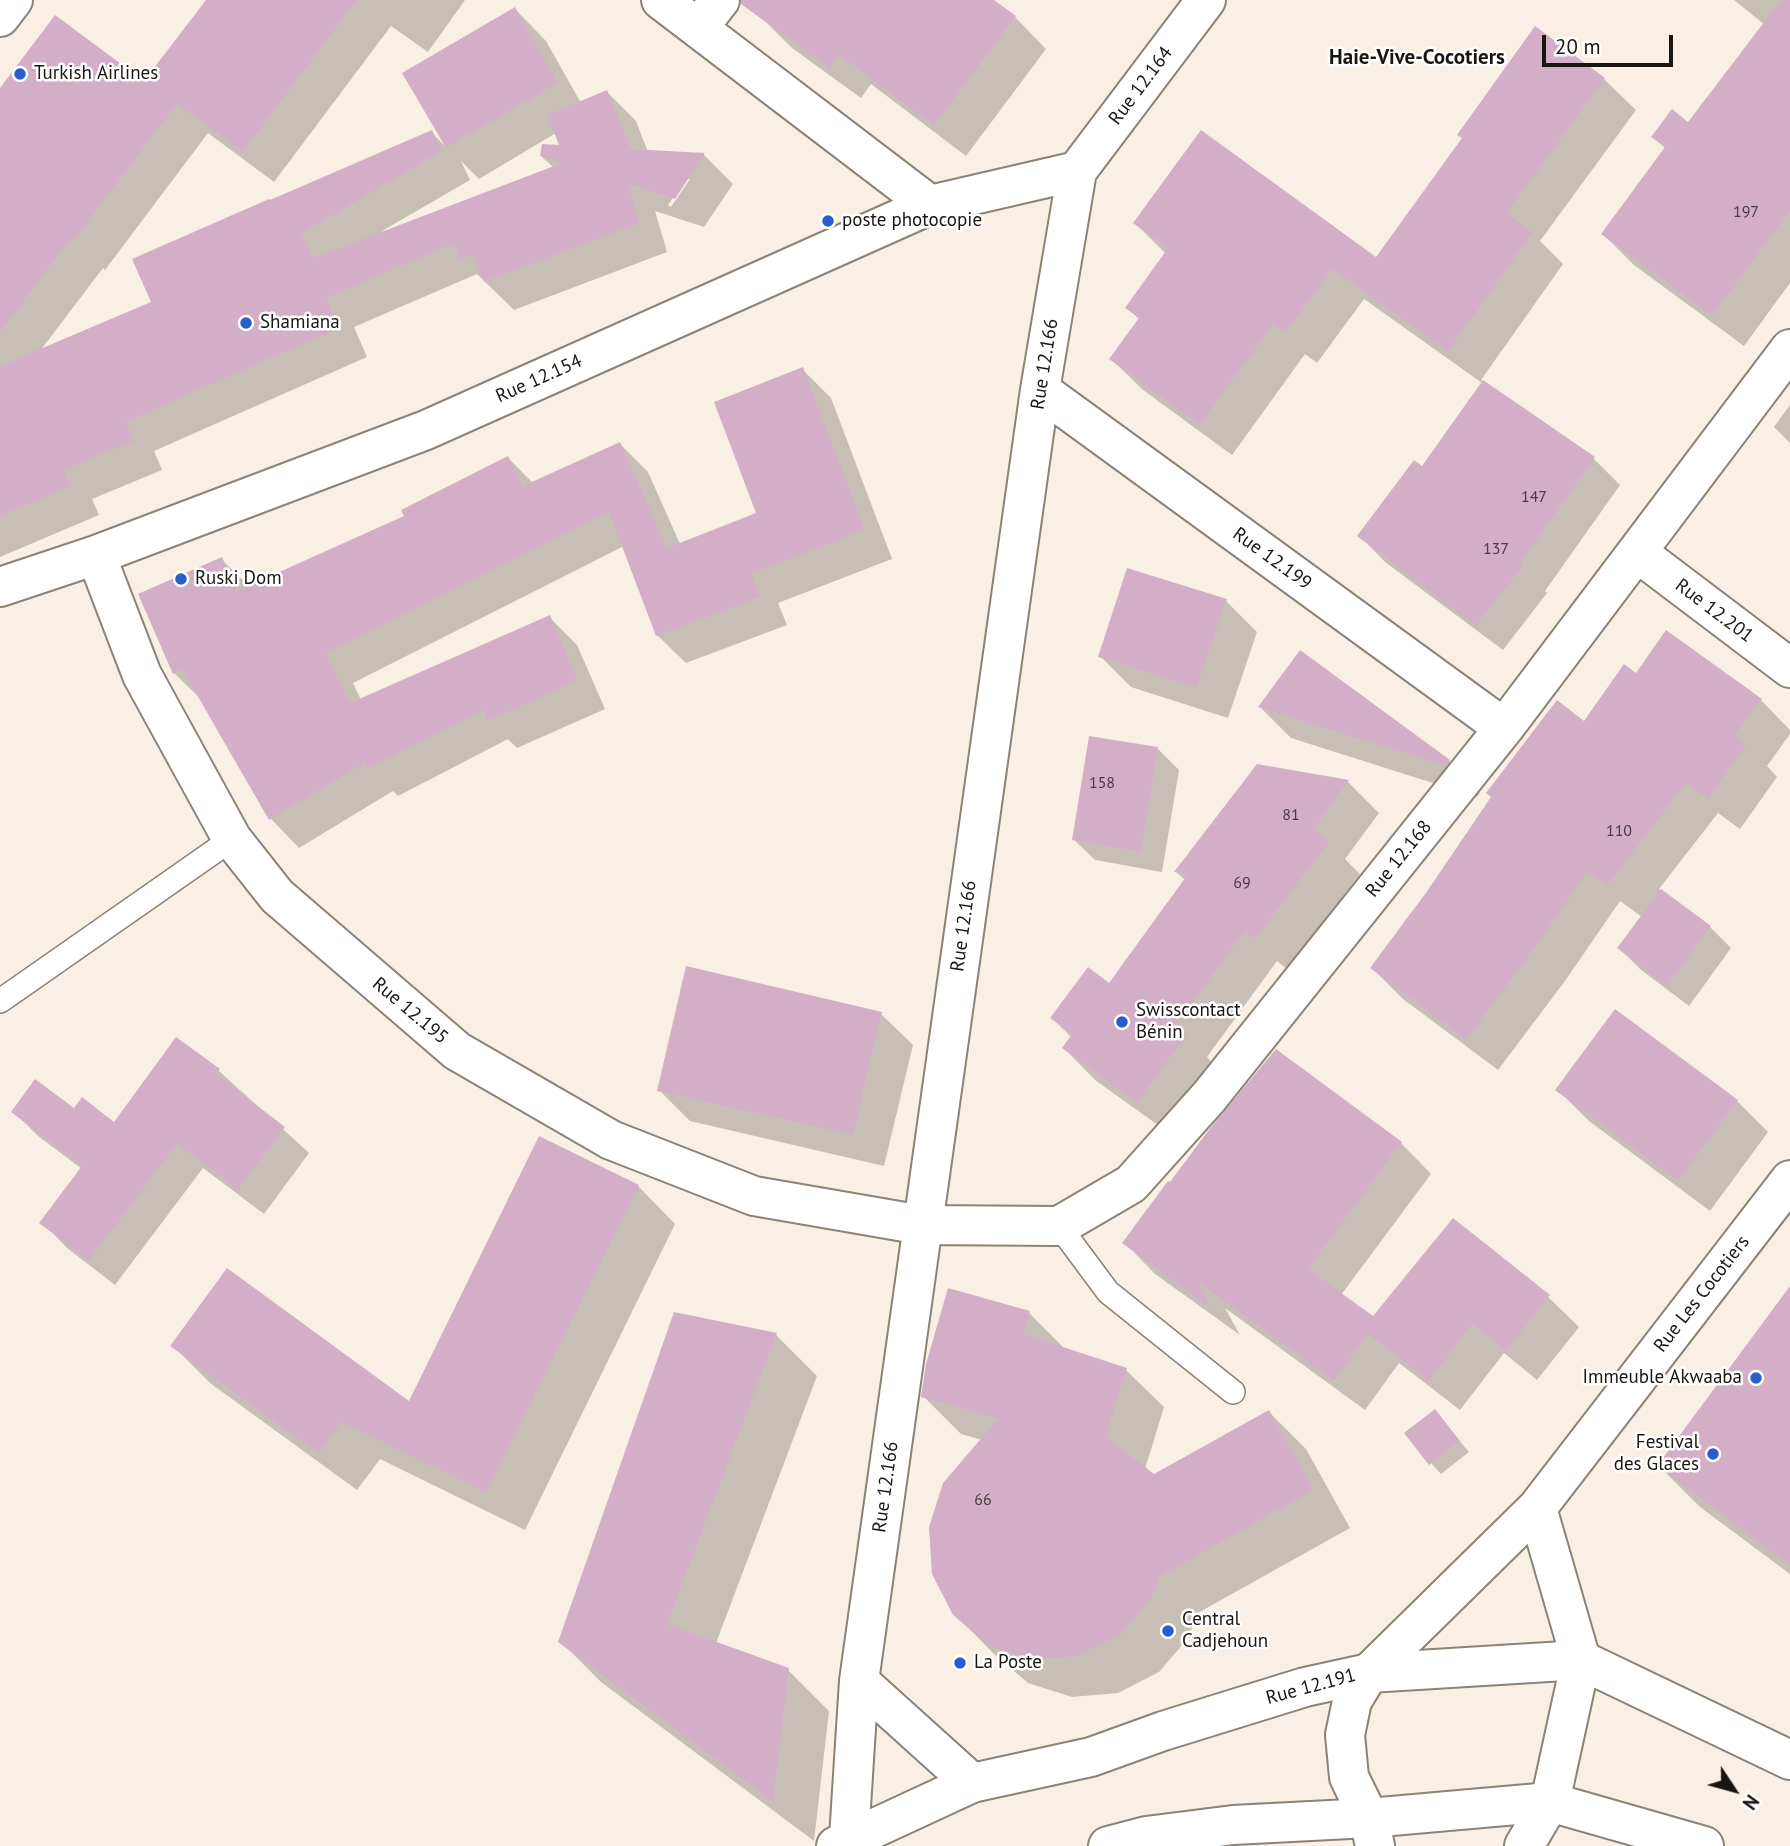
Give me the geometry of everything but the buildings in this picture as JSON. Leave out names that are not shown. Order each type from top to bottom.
[{"type":"street","points":[[0,17],[13,0]]},
{"type":"street","points":[[660,0],[709,14],[930,205]]},
{"type":"street","name":"Rue 12.164","points":[[1077,171],[1206,0]]},
{"type":"street","name":"Rue 12.154","points":[[0,587],[96,555],[426,430],[930,205],[1077,171]]},
{"type":"street","name":"Rue 12.166","points":[[843,1842],[859,1681],[922,1225],[1040,390],[1077,171]]},
{"type":"street","name":"Rue 12.168","points":[[1059,1226],[1131,1184],[1209,1097],[1504,728],[1790,349]]},
{"type":"street","name":"Rue 12.199","points":[[1040,390],[1504,728]]},
{"type":"street","name":"Rue 12.201","points":[[1638,553],[1790,668]]},
{"type":"street","name":"Rue 12.195","points":[[96,555],[142,675],[232,839],[277,896],[457,1051],[611,1140],[754,1196],[922,1225]]},
{"type":"street","name":"Rue Les Cocotiers","points":[[1372,1832],[1349,1777],[1345,1735],[1352,1701],[1369,1672],[1537,1508],[1790,1180]]},
{"type":"street","points":[[922,1225],[1059,1226]]},
{"type":"street","points":[[1524,1846],[1550,1802],[1581,1660],[1537,1508]]},
{"type":"street","name":"Rue 12.191","points":[[843,1842],[972,1783],[1091,1757],[1163,1731],[1305,1687],[1369,1672],[1581,1660],[1790,1760]]},
{"type":"street","points":[[859,1681],[972,1783]]},
{"type":"street","points":[[1108,1846],[1233,1825],[1372,1832],[1550,1802],[1704,1846]]},
{"type":"lane","points":[[0,1001],[232,839]]},
{"type":"lane","points":[[1059,1226],[1108,1292],[1233,1392]]},
{"type":"place","name":"Turkish Airlines","points":[[20,74]]},
{"type":"place","name":"poste photocopie","points":[[828,221]]},
{"type":"place","name":"Shamiana","points":[[246,323]]},
{"type":"place","name":"Ruski Dom","points":[[181,579]]},
{"type":"place","name":"Swisscontact Bénin","points":[[1122,1022]]},
{"type":"place","name":"Immeuble Akwaaba","points":[[1756,1378]]},
{"type":"place","name":"Festival des Glaces","points":[[1713,1454]]},
{"type":"place","name":"Central Cadjehoun","points":[[1168,1631]]},
{"type":"place","name":"La Poste","points":[[960,1663]]},
{"type":"district","name":"Haie-Vive-Cocotiers","points":[[1417,58]]}]
